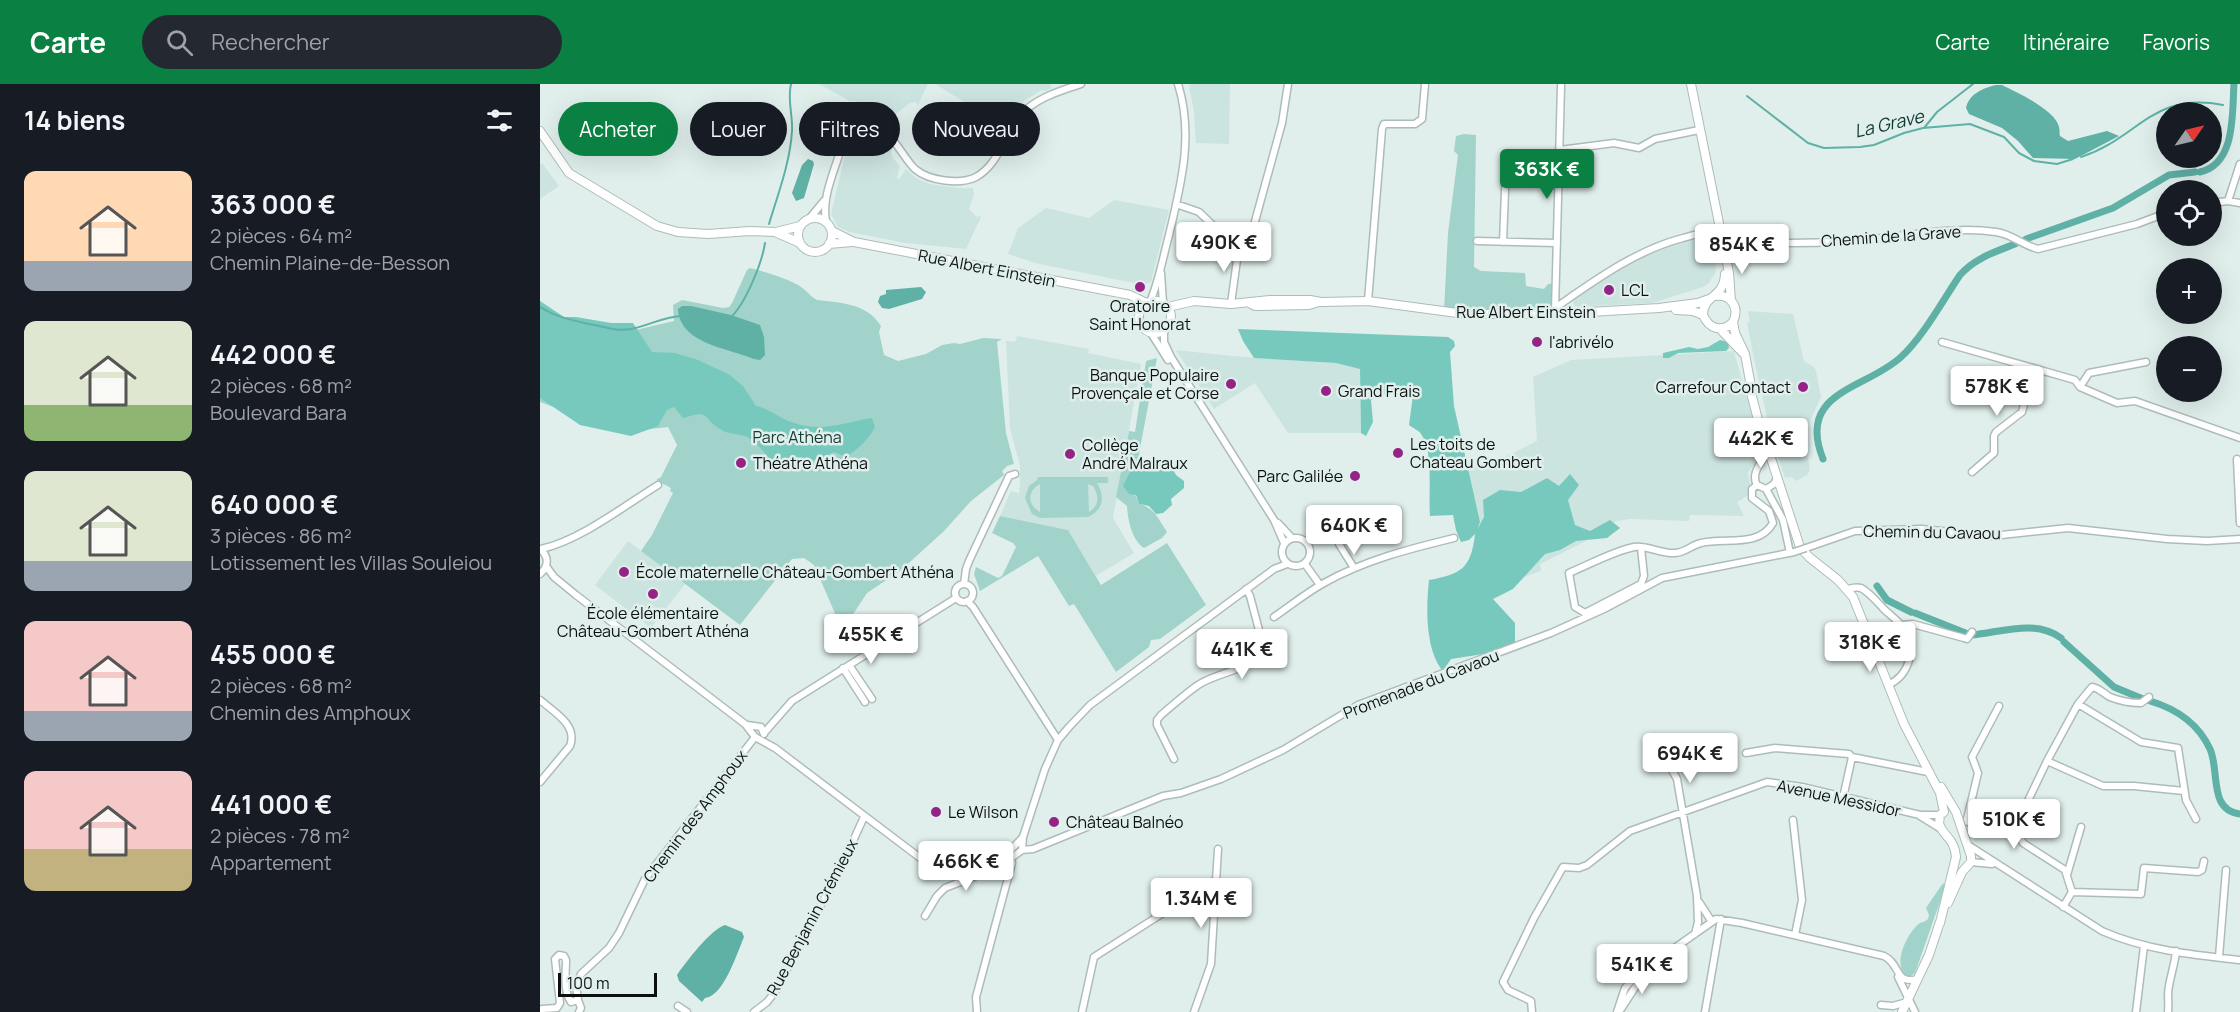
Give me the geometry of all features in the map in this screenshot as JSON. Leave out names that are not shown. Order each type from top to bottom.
[{"type":"street","points":[[776,232],[800,243],[809,251],[822,250],[829,244],[832,231],[826,222],[825,200],[845,136],[861,125],[875,126],[885,131],[914,167],[924,175],[962,181],[976,177],[986,170],[1019,117],[1044,98],[1081,84]]},
{"type":"street","points":[[1178,84],[1184,111],[1186,147],[1162,265],[1148,303],[1140,311],[1141,324],[1151,333],[1195,397],[1274,519],[1284,543],[1282,556],[1274,569]]},
{"type":"street","points":[[1176,204],[1198,212],[1227,239],[1239,245],[1247,243],[1251,236],[1282,123],[1288,84]]},
{"type":"street","points":[[1368,302],[1382,129],[1384,124],[1415,124],[1422,119],[1425,84]]},
{"type":"street","points":[[1691,84],[1721,233],[1731,300],[1736,309],[1733,322],[1735,333],[1744,354],[1749,385],[1764,443],[1798,550]]},
{"type":"street","points":[[1555,311],[1561,86]]},
{"type":"street","points":[[1560,150],[1614,143],[1639,148],[1655,139],[1700,130]]},
{"type":"street","points":[[540,131],[568,173],[657,226],[690,234],[776,232],[800,226],[825,200]]},
{"type":"street","points":[[2228,201],[2240,164]]},
{"type":"street","points":[[1503,242],[1506,166]]},
{"type":"street","points":[[2222,202],[2240,203]]},
{"type":"street","name":"Chemin de la Grave","points":[[1555,311],[1594,281],[1649,250],[1682,238],[1706,233],[1721,233],[1784,243],[1890,238],[1942,231],[1997,232],[2038,249],[2137,224],[2156,217]]},
{"type":"street","points":[[809,219],[815,218],[826,222]]},
{"type":"street","points":[[800,226],[798,238],[800,243]]},
{"type":"street","name":"Rue Albert Einstein","points":[[832,231],[854,242],[1130,295],[1148,303]]},
{"type":"street","points":[[1477,241],[1557,243]]},
{"type":"street","name":"Rue Albert Einstein","points":[[829,244],[854,242]]},
{"type":"street","points":[[1232,304],[1239,245]]},
{"type":"street","points":[[1725,255],[1724,282],[1703,309],[1703,315],[1710,326],[1720,329],[1744,354]]},
{"type":"street","points":[[1151,333],[1164,331],[1169,326],[1172,317],[1165,305],[1161,290],[1162,265]]},
{"type":"street","name":"Rue Albert Einstein","points":[[1119,294],[1133,301],[1140,311]]},
{"type":"street","points":[[1712,298],[1720,296],[1731,300]]},
{"type":"street","name":"Rue Albert Einstein","points":[[1165,305],[1194,301],[1249,303],[1255,306],[1368,302],[1465,314],[1659,308],[1698,303],[1712,298]]},
{"type":"street","points":[[1148,303],[1165,305]]},
{"type":"street","name":"Rue Albert Einstein","points":[[1172,317],[1188,307],[1213,306],[1220,303]]},
{"type":"street","name":"Rue Albert Einstein","points":[[1659,308],[1693,311],[1703,315]]},
{"type":"street","points":[[1720,329],[1733,322]]},
{"type":"street","points":[[1164,331],[1165,344],[1195,397]]},
{"type":"street","points":[[1942,342],[2075,380],[2080,387],[2117,403],[2135,400],[2240,438]]},
{"type":"street","points":[[2080,387],[2089,373],[2146,362]]},
{"type":"street","points":[[1972,472],[1994,453],[1996,432],[2022,412],[2034,368]]},
{"type":"street","points":[[1767,447],[1763,461],[1756,470],[1754,481],[1757,486],[1766,489],[1798,550],[1848,589],[1859,608],[1888,685],[1915,745],[1940,793],[1942,814],[1939,824],[1955,847],[1956,857],[1940,923]]},
{"type":"street","points":[[2237,459],[2240,523]]},
{"type":"street","points":[[964,584],[969,561],[1009,476],[1015,474]]},
{"type":"street","points":[[1766,489],[1774,484],[1777,478]]},
{"type":"street","points":[[546,557],[540,549],[553,547],[596,524],[658,485]]},
{"type":"street","points":[[1641,548],[1644,576],[1641,584],[1585,613],[1575,607],[1569,573],[1623,551],[1635,547],[1675,553],[1702,543],[1761,536],[1766,533],[1773,523],[1769,511],[1752,498],[1752,489],[1757,486]]},
{"type":"street","points":[[1274,519],[1292,538],[1305,541],[1315,538],[1347,516],[1398,510]]},
{"type":"street","name":"Chemin du Cavaou","points":[[1798,550],[1855,531],[1921,529],[1992,536],[2068,528],[2167,539],[2207,541],[2240,539]]},
{"type":"street","points":[[1284,543],[1292,538]]},
{"type":"street","points":[[1309,548],[1315,538]]},
{"type":"street","points":[[1274,617],[1320,585],[1354,568],[1391,554],[1454,538]]},
{"type":"street","points":[[925,916],[937,896],[945,888],[1006,864],[1010,859],[1023,837],[1045,769],[1058,740],[1090,705],[1274,569],[1287,564],[1296,567],[1305,564],[1310,556],[1305,541]]},
{"type":"street","points":[[1339,544],[1354,568]]},
{"type":"street","points":[[553,547],[546,557],[546,566],[554,577],[864,817],[940,873],[957,875],[1010,859],[1022,850],[1023,837]]},
{"type":"street","name":"Promenade du Cavaou","points":[[1022,850],[1033,849],[1163,796],[1181,793],[1221,779],[1283,750],[1358,705],[1551,633],[1604,609],[1662,578],[1798,550]]},
{"type":"street","points":[[1282,556],[1287,564]]},
{"type":"street","points":[[1305,564],[1320,585]]},
{"type":"street","points":[[546,566],[540,574],[554,577]]},
{"type":"street","points":[[967,602],[972,598],[973,592],[970,586],[959,585],[955,590],[957,598],[973,607],[1058,740]]},
{"type":"street","points":[[1848,589],[1862,588],[1901,626],[1910,643],[1909,661],[1899,679],[1888,685]]},
{"type":"street","points":[[1174,759],[1157,725],[1157,720],[1161,715],[1199,685],[1240,668],[1264,649],[1250,596],[1246,589]]},
{"type":"street","name":"Chemin des Amphoux","points":[[578,1000],[576,986],[581,974],[609,948],[619,933],[645,879],[758,733],[774,720],[792,700],[957,598]]},
{"type":"street","points":[[1901,626],[1913,624],[1964,638],[1971,634]]},
{"type":"street","points":[[846,667],[868,700]]},
{"type":"street","points":[[2015,828],[2047,761],[2078,704],[2092,687],[2128,702],[2147,699]]},
{"type":"street","points":[[540,700],[565,722],[572,733],[572,740],[570,746],[540,782]]},
{"type":"street","points":[[2078,704],[2141,742],[2178,748],[2186,800],[2196,819]]},
{"type":"street","points":[[1999,706],[1971,757],[1978,773],[1967,819],[1968,822],[2004,830],[2015,828]]},
{"type":"street","points":[[1902,1012],[1962,872],[1969,863],[1971,852],[1956,812],[1915,745]]},
{"type":"street","points":[[1746,753],[1775,748],[1849,754],[1852,757],[1928,772]]},
{"type":"street","points":[[1843,798],[1852,757]]},
{"type":"street","points":[[2047,761],[2103,786],[2134,786],[2184,791]]},
{"type":"street","points":[[1669,765],[1677,779],[1697,896],[1698,922],[1695,934]]},
{"type":"street","name":"Avenue Messidor","points":[[1532,1012],[1531,1001],[1508,990],[1503,982],[1534,918],[1563,867],[1579,868],[1587,865],[1630,831],[1767,783],[1786,783],[1920,816],[1942,814]]},
{"type":"street","points":[[1942,814],[1956,812]]},
{"type":"street","name":"Avenue Messidor","points":[[1920,816],[1941,829]]},
{"type":"street","name":"Rue Benjamin Crémieux","points":[[754,1012],[767,1002],[779,984],[843,863],[864,817]]},
{"type":"street","points":[[1793,820],[1802,900],[1795,935]]},
{"type":"street","points":[[2067,875],[2080,827]]},
{"type":"street","points":[[2015,828],[2023,843],[2065,870],[2072,892],[2063,907]]},
{"type":"street","points":[[1968,845],[2102,931],[2144,946],[2240,960]]},
{"type":"street","points":[[1194,1012],[1211,964],[1218,849]]},
{"type":"street","points":[[1956,857],[1960,862],[1989,862],[2001,868]]},
{"type":"street","points":[[977,1012],[976,997],[1010,859]]},
{"type":"street","points":[[2072,892],[2141,894],[2144,868],[2199,872],[2202,870],[2204,861]]},
{"type":"street","points":[[2219,957],[2226,870]]},
{"type":"street","points":[[1082,1012],[1094,957],[1215,880]]},
{"type":"street","points":[[1697,896],[1701,907],[1712,922]]},
{"type":"street","points":[[1706,1012],[1721,919]]},
{"type":"street","points":[[1617,1012],[1625,988],[1650,965],[1712,922],[1721,919],[1884,956],[1905,981],[1918,979]]},
{"type":"street","points":[[2136,1012],[2144,946]]},
{"type":"street","points":[[2168,1012],[2168,989],[2173,974],[2176,951]]},
{"type":"street","points":[[540,1011],[557,1008],[560,1003],[555,959],[559,955],[564,956],[566,960],[568,999],[571,1002],[578,1000],[579,1012]]},
{"type":"street","points":[[1894,968],[1916,1012]]},
{"type":"street","points":[[1892,1012],[1881,1005],[1893,1006],[1908,1000]]},
{"type":"street","points":[[540,1005],[551,1010]]},
{"type":"street","points":[[678,1006],[687,1012]]},
{"type":"shaded area","points":[[819,84],[928,84],[919,102],[912,102],[900,111],[900,102],[850,101]]},
{"type":"shaded area","points":[[935,84],[1050,84],[1052,88],[1042,90],[1023,102],[965,102]]},
{"type":"shaded area","points":[[1191,84],[1230,84],[1229,144],[1196,143],[1189,86]]},
{"type":"shaded area","points":[[1996,85],[2002,85],[2025,97],[2051,114],[2059,128],[2060,136],[2068,141],[2107,131],[2119,136],[2075,159],[2033,158],[2002,128],[1969,114],[1966,108],[1973,95]]},
{"type":"shaded area","points":[[845,156],[892,156],[900,166],[897,178],[899,179],[906,169],[916,178],[930,184],[973,188],[974,194],[969,209],[978,218],[979,215],[981,217],[966,249],[905,243],[849,232],[838,227],[831,214]]},
{"type":"shaded area","points":[[808,159],[814,164],[804,198],[796,201],[792,193],[802,165]]},
{"type":"shaded area","points":[[542,163],[559,186],[540,199],[540,164]]},
{"type":"shaded area","points":[[1114,200],[1169,210],[1151,282],[1144,285],[1035,263],[1008,254],[1018,228],[1046,208],[1089,218]]},
{"type":"shaded area","points":[[1700,236],[1710,236],[1712,242],[1708,243],[1709,248],[1714,247],[1718,264],[1715,265],[1714,277],[1703,287],[1652,303],[1575,307],[1572,300],[1577,295],[1643,255]]},
{"type":"shaded area","points":[[921,287],[926,292],[922,299],[889,309],[882,308],[878,302],[880,296],[886,294],[886,290]]},
{"type":"shaded area","points":[[682,306],[731,315],[760,325],[764,337],[765,355],[760,360],[754,359],[719,348],[696,337],[681,321],[678,309]]},
{"type":"shaded area","points":[[1748,311],[1793,314],[1804,361],[1816,371],[1821,397],[1804,434],[1810,470],[1807,475],[1796,481],[1791,477],[1785,478],[1771,436],[1747,322],[1750,322]]},
{"type":"shaded area","name":"Collège André Malraux","points":[[1017,336],[1089,349],[1088,353],[1141,364],[1113,518],[1134,553],[1096,576],[1068,530],[1000,516],[1011,491],[1019,493],[1020,483],[1020,466],[1010,428],[1006,341],[1015,342]]},
{"type":"shaded area","points":[[1176,350],[1336,363],[1360,368],[1361,433],[1288,433],[1255,383],[1214,409]]},
{"type":"shaded area","points":[[1734,351],[1761,449],[1759,458],[1748,473],[1750,484],[1747,496],[1737,502],[1744,516],[1690,515],[1689,521],[1630,519],[1617,521],[1585,536],[1586,541],[1540,564],[1541,571],[1495,587],[1466,464],[1484,467],[1537,441],[1533,377],[1571,360]]},
{"type":"shaded area","points":[[628,541],[685,584],[651,628],[595,585]]},
{"type":"shaded area","points":[[725,925],[742,932],[744,937],[724,982],[718,990],[702,1002],[679,981],[677,975],[712,933]]},
{"type":"green space","points":[[1476,135],[1474,267],[1481,271],[1525,273],[1526,286],[1544,289],[1548,284],[1556,283],[1555,314],[1444,311],[1448,233],[1458,155],[1454,151],[1456,136]]},
{"type":"green space","name":"Parc Athéna","points":[[750,268],[792,282],[817,300],[861,308],[875,318],[881,326],[879,332],[884,355],[898,361],[926,354],[942,345],[960,344],[983,338],[1002,339],[997,342],[1006,433],[1014,464],[1007,466],[1002,471],[1004,475],[971,501],[944,531],[900,571],[867,593],[846,625],[841,627],[814,565],[804,558],[792,559],[740,625],[641,551],[652,535],[673,493],[670,491],[671,488],[656,480],[661,477],[677,445],[668,427],[626,432],[540,402],[540,333],[631,331],[674,321],[673,305],[682,300],[723,308],[729,307]]},
{"type":"green space","points":[[540,301],[564,317],[611,323],[633,323],[652,352],[675,353],[698,360],[730,375],[743,386],[756,406],[791,422],[822,427],[872,418],[875,427],[862,444],[846,457],[834,452],[812,461],[790,456],[782,469],[777,469],[751,439],[723,431],[702,414],[683,418],[674,407],[667,410],[658,426],[631,436],[580,425],[540,398]]},
{"type":"green space","points":[[1238,329],[1448,337],[1454,341],[1455,346],[1450,352],[1454,406],[1480,522],[1478,528],[1484,517],[1483,500],[1500,490],[1521,492],[1547,478],[1559,486],[1570,474],[1579,485],[1568,500],[1575,525],[1590,531],[1610,520],[1620,528],[1607,538],[1576,541],[1560,550],[1545,554],[1513,589],[1493,599],[1515,623],[1515,644],[1490,653],[1451,659],[1443,671],[1433,652],[1428,628],[1429,580],[1449,575],[1462,568],[1471,555],[1475,534],[1469,540],[1461,542],[1453,515],[1430,516],[1428,451],[1420,433],[1409,425],[1413,395],[1398,389],[1371,400],[1373,422],[1366,436],[1361,433],[1360,369],[1336,363],[1254,358]]},
{"type":"green space","points":[[1720,340],[1728,342],[1729,348],[1726,351],[1678,353],[1669,358],[1663,358],[1663,353],[1689,347],[1698,349],[1708,347]]},
{"type":"green space","points":[[1157,358],[1139,454],[1143,459],[1137,463],[1128,478],[1139,504],[1153,511],[1167,532],[1162,538],[1144,548],[1136,540],[1127,506],[1116,497],[1129,431],[1135,432],[1146,361]]},
{"type":"green space","points":[[1143,459],[1170,467],[1184,481],[1184,488],[1171,499],[1172,505],[1163,513],[1156,514],[1149,506],[1139,504],[1136,495],[1129,494],[1123,486],[1130,472]]},
{"type":"green space","points":[[1038,477],[1108,477],[1108,483],[1097,483],[1102,502],[1097,511],[1088,517],[1040,518],[1032,514],[1025,498],[1029,486]],"holes":[[[1040,484],[1040,512],[1033,506],[1030,498],[1033,490]],[[1088,484],[1093,486],[1097,497],[1097,503],[1089,512]]]},
{"type":"green space","points":[[1000,516],[1068,530],[1101,585],[1167,543],[1206,605],[1160,639],[1151,640],[1149,647],[1116,672],[1074,604],[1069,606],[1038,556],[980,591],[974,574],[976,567],[998,578],[1002,576],[1016,547],[1013,543],[992,533]]},
{"type":"green space","points":[[1943,883],[1945,886],[1943,893],[1915,973],[1909,977],[1903,972],[1901,966],[1902,950],[1915,928],[1928,919],[1926,908]]},
{"type":"waterway","name":"La Grave","points":[[769,224],[791,143],[791,84]]},
{"type":"waterway","points":[[1924,128],[1937,112],[1973,84]]},
{"type":"waterway","points":[[2200,172],[2212,167],[2226,148],[2232,122],[2234,84]]},
{"type":"waterway","name":"La Grave","points":[[1747,96],[1808,143],[1824,148],[1874,145],[1923,128],[1970,124],[2004,137],[2019,153],[2034,161],[2057,164],[2073,159]]},
{"type":"waterway","name":"La Grave","points":[[2081,157],[2101,149],[2162,111],[2179,105],[2199,102],[2223,105]]},
{"type":"waterway","points":[[2026,239],[2113,208],[2169,175],[2195,172]]},
{"type":"waterway","name":"La Grave","points":[[730,318],[736,312],[752,283],[765,243]]},
{"type":"waterway","points":[[1823,459],[1817,436],[1819,419],[1826,406],[1838,395],[1901,357],[1925,329],[1966,269],[1986,256],[2015,244]]},
{"type":"waterway","name":"La Grave","points":[[540,307],[570,320],[620,330],[682,316]]},
{"type":"waterway","points":[[1877,586],[1887,600],[1911,612]]},
{"type":"waterway","points":[[1915,613],[1968,634]]},
{"type":"waterway","points":[[1972,635],[2029,628],[2051,632],[2061,638]]},
{"type":"waterway","points":[[2064,642],[2114,687],[2143,699]]},
{"type":"waterway","points":[[2150,701],[2169,708],[2193,724],[2210,749],[2219,797],[2223,805],[2230,811],[2240,814]]},
{"type":"place","name":"Oratoire Saint Honorat","points":[[1140,287]]},
{"type":"place","name":"LCL","points":[[1609,290]]},
{"type":"place","name":"l'abrivélo","points":[[1537,342]]},
{"type":"place","name":"Banque Populaire Provençale et Corse","points":[[1231,384]]},
{"type":"place","name":"Carrefour Contact","points":[[1803,387]]},
{"type":"place","name":"Grand Frais","points":[[1326,391]]},
{"type":"place","name":"Les toits de Chateau Gombert","points":[[1398,453]]},
{"type":"place","name":"Collège André Malraux","points":[[1070,454]]},
{"type":"place","name":"Théatre Athéna","points":[[741,463]]},
{"type":"place","name":"Parc Galilée","points":[[1355,476]]},
{"type":"place","name":"École maternelle Château-Gombert Athéna","points":[[624,572]]},
{"type":"place","name":"École élémentaire Château-Gombert Athéna","points":[[653,594]]},
{"type":"place","name":"Le Wilson","points":[[936,812]]},
{"type":"place","name":"Château Balnéo","points":[[1054,822]]}]
